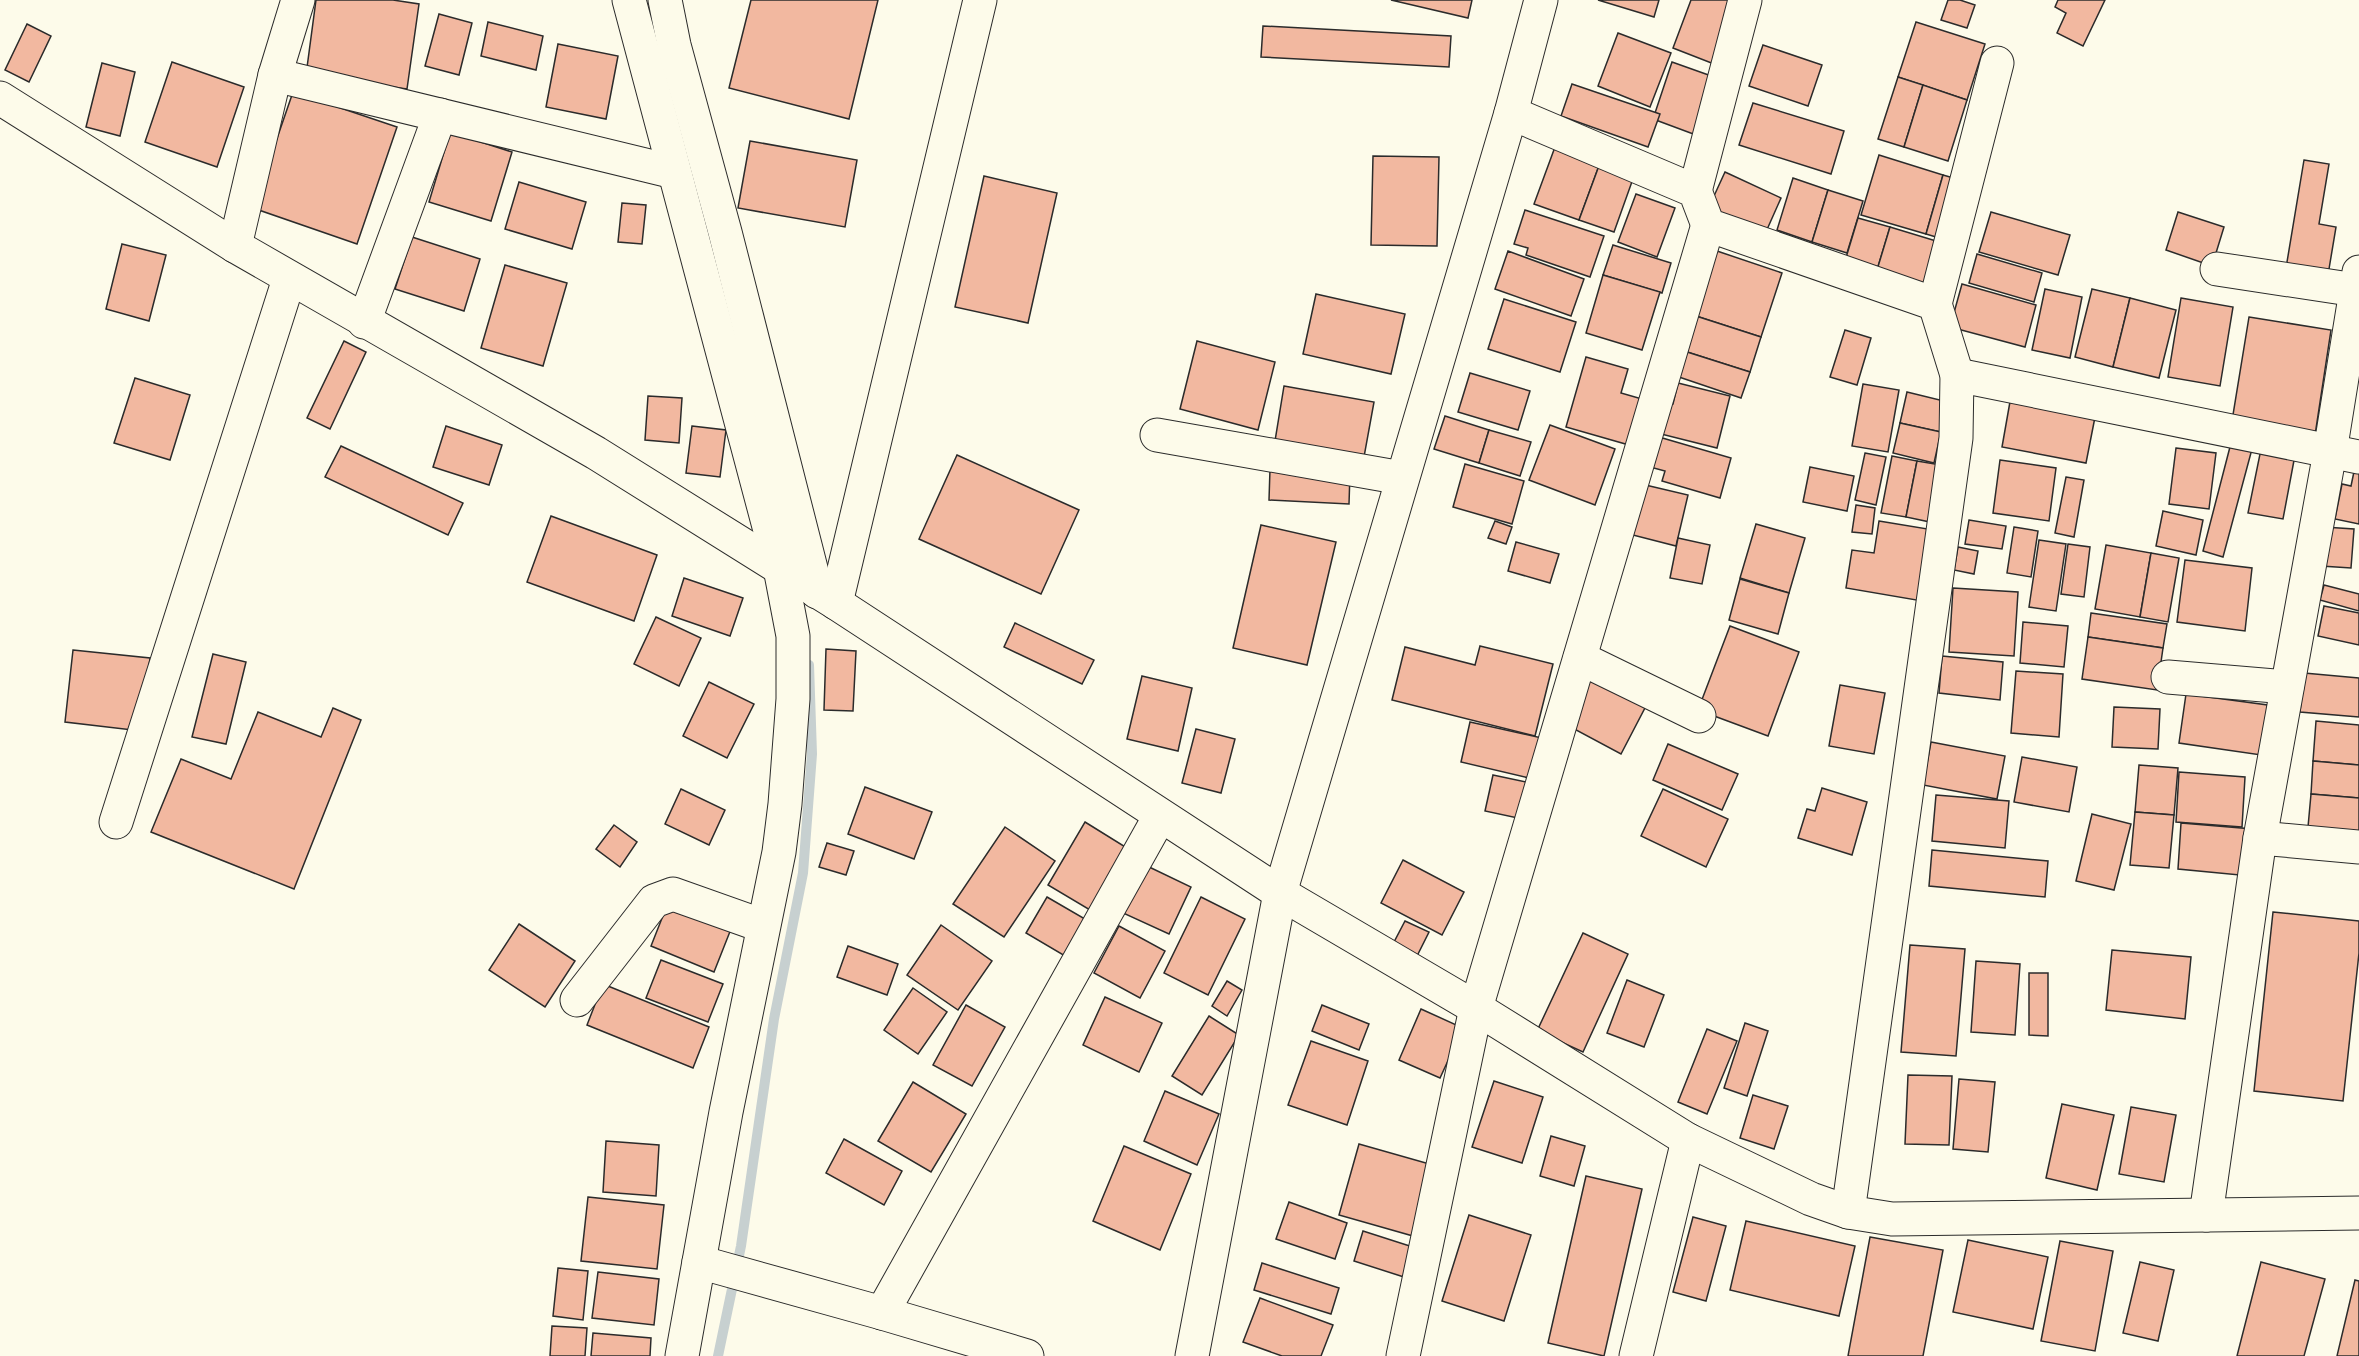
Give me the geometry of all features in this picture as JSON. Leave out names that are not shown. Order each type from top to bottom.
[{"type":"street","points":[[235,246],[276,75],[298,0]]},
{"type":"street","points":[[629,0],[674,172],[806,584]]},
{"type":"street","points":[[665,0],[674,45],[725,232],[806,584]]},
{"type":"street","points":[[682,1356],[708,1265],[763,926],[779,852],[788,775],[793,699],[793,636],[806,584],[980,0]]},
{"type":"street","points":[[1192,1356],[1280,892],[1511,113],[1541,0]]},
{"type":"street","points":[[1402,1356],[1476,1008],[1708,225],[1695,191],[1745,0]]},
{"type":"street","points":[[1848,1212],[1956,438],[1957,375],[1935,304],[1997,63]]},
{"type":"street","points":[[276,75],[674,172]]},
{"type":"street","points":[[0,98],[289,279],[596,453],[806,584],[1280,892],[1476,1008],[1689,1140],[1787,1188],[1848,1212],[1892,1219],[2359,1213]]},
{"type":"street","points":[[1511,113],[1695,191]]},
{"type":"street","points":[[364,322],[440,115]]},
{"type":"street","points":[[1708,225],[1935,304]]},
{"type":"street","points":[[2206,1215],[2259,837],[2287,687],[2344,454],[2358,281],[2217,269]]},
{"type":"street","points":[[116,822],[289,279]]},
{"type":"street","points":[[1957,375],[2344,454]]},
{"type":"street","points":[[1157,435],[1402,478]]},
{"type":"street","points":[[1580,658],[1699,716]]},
{"type":"street","points":[[2168,677],[2287,687]]},
{"type":"street","points":[[882,1313],[1160,816]]},
{"type":"street","points":[[2259,837],[2359,847]]},
{"type":"street","points":[[577,1000],[654,901],[673,894],[763,926]]},
{"type":"street","points":[[1636,1356],[1689,1140]]},
{"type":"street","points":[[708,1265],[1027,1356]]},
{"type":"building","points":[[316,0],[393,0],[419,4],[407,89],[306,75]]},
{"type":"building","points":[[751,0],[878,0],[849,119],[729,88]]},
{"type":"building","points":[[1391,0],[1472,0],[1468,18]]},
{"type":"building","points":[[1598,0],[1659,0],[1654,17]]},
{"type":"building","points":[[1691,0],[1737,0],[1714,64],[1673,48]]},
{"type":"building","points":[[1948,0],[1960,0],[1975,5],[1967,28],[1941,20]]},
{"type":"building","points":[[2058,0],[2105,0],[2083,46],[2057,33],[2066,13],[2055,7]]},
{"type":"building","points":[[439,14],[472,23],[459,75],[425,66]]},
{"type":"building","points":[[488,22],[543,36],[536,70],[481,56]]},
{"type":"building","points":[[1916,22],[1985,44],[1967,100],[1898,77]]},
{"type":"building","points":[[27,24],[51,36],[29,82],[5,70]]},
{"type":"building","points":[[1263,26],[1451,36],[1449,67],[1261,57]]},
{"type":"building","points":[[1618,33],[1671,53],[1650,107],[1598,86]]},
{"type":"building","points":[[558,44],[618,56],[606,119],[546,107]]},
{"type":"building","points":[[1763,45],[1822,65],[1808,106],[1749,86]]},
{"type":"building","points":[[172,62],[244,87],[217,167],[145,142]]},
{"type":"building","points":[[1672,62],[1717,78],[1696,135],[1653,119]]},
{"type":"building","points":[[102,63],[135,72],[120,136],[86,127]]},
{"type":"building","points":[[1898,77],[1923,85],[1904,147],[1878,139]]},
{"type":"building","points":[[1572,84],[1660,114],[1648,147],[1561,116]]},
{"type":"building","points":[[1923,85],[1967,100],[1948,161],[1904,147]]},
{"type":"building","points":[[293,92],[397,127],[357,244],[253,208]]},
{"type":"building","points":[[1753,103],[1844,131],[1831,174],[1739,145]]},
{"type":"building","points":[[450,132],[512,152],[491,221],[429,202]]},
{"type":"building","points":[[750,141],[857,160],[845,227],[738,208]]},
{"type":"building","points":[[1555,147],[1600,163],[1579,220],[1534,204]]},
{"type":"building","points":[[1879,155],[1943,175],[1926,234],[1861,215]]},
{"type":"building","points":[[1373,156],[1439,157],[1437,246],[1371,245]]},
{"type":"building","points":[[2304,160],[2329,164],[2319,224],[2336,227],[2328,275],[2286,268]]},
{"type":"building","points":[[1600,163],[1634,176],[1614,232],[1579,220]]},
{"type":"building","points":[[1725,172],[1781,198],[1765,234],[1708,209]]},
{"type":"building","points":[[1943,175],[1964,181],[1946,240],[1926,234]]},
{"type":"building","points":[[984,176],[1057,193],[1028,323],[955,307]]},
{"type":"building","points":[[1793,178],[1828,190],[1812,242],[1777,230]]},
{"type":"building","points":[[519,182],[586,202],[572,249],[505,229]]},
{"type":"building","points":[[1828,190],[1863,201],[1847,253],[1812,242]]},
{"type":"building","points":[[1636,194],[1675,208],[1657,257],[1618,242]]},
{"type":"building","points":[[622,203],[646,205],[642,244],[618,242]]},
{"type":"building","points":[[1525,210],[1604,236],[1590,277],[1526,255],[1528,248],[1514,244]]},
{"type":"building","points":[[1991,212],[2070,235],[2058,275],[1979,252]]},
{"type":"building","points":[[2178,212],[2224,227],[2212,266],[2166,250]]},
{"type":"building","points":[[1858,218],[1890,227],[1877,270],[1845,261]]},
{"type":"building","points":[[1890,227],[1946,244],[1934,287],[1877,270]]},
{"type":"building","points":[[412,237],[480,259],[464,311],[395,289]]},
{"type":"building","points":[[122,244],[166,255],[149,321],[106,309]]},
{"type":"building","points":[[1613,245],[1671,263],[1662,293],[1603,275]]},
{"type":"building","points":[[1508,251],[1584,279],[1571,316],[1495,289]]},
{"type":"building","points":[[1717,251],[1782,273],[1761,337],[1696,316]]},
{"type":"building","points":[[1977,254],[2042,273],[2034,302],[1969,283]]},
{"type":"building","points":[[505,265],[567,283],[543,366],[481,348]]},
{"type":"building","points":[[1603,275],[1660,292],[1642,350],[1586,333]]},
{"type":"building","points":[[1962,284],[2036,305],[2025,347],[1950,327]]},
{"type":"building","points":[[2045,289],[2082,297],[2070,358],[2032,350]]},
{"type":"building","points":[[2092,289],[2130,298],[2113,367],[2075,357]]},
{"type":"building","points":[[1316,294],[1405,314],[1391,374],[1303,354]]},
{"type":"building","points":[[2130,298],[2176,310],[2159,378],[2113,367]]},
{"type":"building","points":[[2181,298],[2233,307],[2220,386],[2168,377]]},
{"type":"building","points":[[1504,299],[1576,322],[1560,372],[1488,349]]},
{"type":"building","points":[[1696,316],[1761,337],[1750,372],[1684,351]]},
{"type":"building","points":[[2249,317],[2331,330],[2315,435],[2232,421]]},
{"type":"building","points":[[1845,330],[1871,338],[1857,385],[1830,377]]},
{"type":"building","points":[[344,341],[366,352],[330,429],[307,418]]},
{"type":"building","points":[[1197,341],[1275,362],[1258,430],[1180,409]]},
{"type":"building","points":[[1684,351],[1750,372],[1741,398],[1676,376]]},
{"type":"building","points":[[1586,357],[1628,369],[1621,393],[1642,399],[1629,445],[1566,427]]},
{"type":"building","points":[[1470,373],[1530,391],[1518,430],[1458,412]]},
{"type":"building","points":[[135,378],[190,395],[170,460],[114,443]]},
{"type":"building","points":[[1678,383],[1730,396],[1717,448],[1661,434],[1669,404],[1673,404]]},
{"type":"building","points":[[1863,384],[1899,390],[1888,452],[1852,446]]},
{"type":"building","points":[[1284,386],[1374,402],[1364,457],[1275,441]]},
{"type":"building","points":[[1907,392],[1948,402],[1941,432],[1900,423]]},
{"type":"building","points":[[648,396],[682,398],[679,443],[645,440]]},
{"type":"building","points":[[2011,396],[2096,412],[2086,463],[2002,447]]},
{"type":"building","points":[[1445,416],[1489,430],[1479,463],[1434,449]]},
{"type":"building","points":[[1900,423],[1941,432],[1934,463],[1893,453]]},
{"type":"building","points":[[1550,425],[1615,449],[1595,505],[1529,480]]},
{"type":"building","points":[[446,426],[502,445],[489,485],[433,467]]},
{"type":"building","points":[[692,426],[726,430],[720,477],[686,473]]},
{"type":"building","points":[[1489,430],[1531,442],[1520,476],[1479,463]]},
{"type":"building","points":[[1659,437],[1731,458],[1720,498],[1662,481],[1665,471],[1650,467]]},
{"type":"building","points":[[2231,443],[2252,449],[2223,557],[2203,551]]},
{"type":"building","points":[[341,446],[463,503],[448,535],[325,477]]},
{"type":"building","points":[[2176,448],[2216,453],[2209,509],[2169,504]]},
{"type":"building","points":[[2261,449],[2295,455],[2283,519],[2248,513]]},
{"type":"building","points":[[1865,453],[1886,457],[1876,505],[1855,500]]},
{"type":"building","points":[[957,455],[1079,510],[1041,594],[919,539]]},
{"type":"building","points":[[1892,456],[1917,461],[1906,517],[1881,513]]},
{"type":"building","points":[[2000,460],[2056,468],[2049,521],[1993,513]]},
{"type":"building","points":[[1917,461],[1941,465],[1930,522],[1906,517]]},
{"type":"building","points":[[2356,462],[2359,463],[2359,524],[2335,519],[2342,484],[2351,486]]},
{"type":"building","points":[[1465,464],[1524,481],[1512,524],[1453,507]]},
{"type":"building","points":[[1810,467],[1854,476],[1847,511],[1803,502]]},
{"type":"building","points":[[1270,469],[1350,473],[1349,504],[1269,500]]},
{"type":"building","points":[[2066,477],[2084,480],[2074,537],[2055,533]]},
{"type":"building","points":[[1637,483],[1688,495],[1676,546],[1625,533]]},
{"type":"building","points":[[1856,505],[1875,508],[1872,534],[1852,532]]},
{"type":"building","points":[[2163,511],[2203,520],[2196,555],[2156,546]]},
{"type":"building","points":[[551,516],[657,555],[634,621],[527,582]]},
{"type":"building","points":[[1969,520],[2006,526],[2002,549],[1965,544]]},
{"type":"building","points":[[1495,521],[1512,527],[1506,544],[1488,538]]},
{"type":"building","points":[[1879,521],[1934,530],[1922,601],[1846,588],[1852,550],[1874,553]]},
{"type":"building","points":[[1756,524],[1805,538],[1789,593],[1740,578]]},
{"type":"building","points":[[1261,525],[1336,542],[1307,665],[1233,648]]},
{"type":"building","points":[[2014,527],[2038,531],[2031,577],[2007,573]]},
{"type":"building","points":[[2324,527],[2354,529],[2351,568],[2321,566]]},
{"type":"building","points":[[1678,538],[1710,545],[1702,584],[1670,578]]},
{"type":"building","points":[[2039,540],[2066,544],[2056,611],[2029,607]]},
{"type":"building","points":[[1516,542],[1559,554],[1550,583],[1508,571]]},
{"type":"building","points":[[2068,544],[2090,547],[2084,597],[2061,594]]},
{"type":"building","points":[[2106,545],[2151,553],[2140,617],[2095,609]]},
{"type":"building","points":[[1958,547],[1978,551],[1974,574],[1954,570]]},
{"type":"building","points":[[2151,553],[2179,558],[2168,622],[2140,617]]},
{"type":"building","points":[[2185,560],[2252,568],[2245,631],[2177,622]]},
{"type":"building","points":[[684,578],[743,598],[730,636],[672,616]]},
{"type":"building","points":[[1740,579],[1789,593],[1778,634],[1729,620]]},
{"type":"building","points":[[2324,585],[2359,594],[2359,611],[2320,600]]},
{"type":"building","points":[[1953,588],[2018,592],[2014,656],[1949,652]]},
{"type":"building","points":[[2324,606],[2359,613],[2359,645],[2318,636]]},
{"type":"building","points":[[2091,613],[2167,624],[2163,648],[2088,637]]},
{"type":"building","points":[[656,617],[701,638],[679,686],[634,664]]},
{"type":"building","points":[[2023,622],[2068,626],[2064,667],[2020,663]]},
{"type":"building","points":[[1015,623],[1094,660],[1082,684],[1004,647]]},
{"type":"building","points":[[1730,626],[1799,652],[1768,736],[1698,710]]},
{"type":"building","points":[[2088,637],[2163,648],[2157,690],[2082,679]]},
{"type":"building","points":[[1480,646],[1553,664],[1535,736],[1392,700],[1405,647],[1475,665]]},
{"type":"building","points":[[826,649],[856,651],[853,711],[824,710]]},
{"type":"building","points":[[73,650],[150,658],[141,731],[65,722]]},
{"type":"building","points":[[213,654],[246,662],[226,744],[192,737]]},
{"type":"building","points":[[1942,656],[2003,662],[2000,700],[1939,693]]},
{"type":"building","points":[[2016,671],[2063,674],[2059,737],[2011,733]]},
{"type":"building","points":[[1589,673],[1647,704],[1621,754],[1563,723]]},
{"type":"building","points":[[2304,673],[2359,678],[2359,717],[2300,712]]},
{"type":"building","points":[[1142,676],[1192,688],[1178,751],[1127,739]]},
{"type":"building","points":[[709,682],[754,704],[727,758],[683,736]]},
{"type":"building","points":[[1840,685],[1885,693],[1874,754],[1829,746]]},
{"type":"building","points":[[2186,694],[2275,706],[2268,756],[2179,743]]},
{"type":"building","points":[[2114,707],[2160,709],[2158,749],[2112,747]]},
{"type":"building","points":[[333,708],[361,720],[294,889],[151,832],[181,759],[231,779],[258,712],[321,737]]},
{"type":"building","points":[[2316,721],[2359,725],[2359,765],[2313,761]]},
{"type":"building","points":[[1470,722],[1542,738],[1533,779],[1461,762]]},
{"type":"building","points":[[1196,729],[1235,739],[1221,793],[1182,783]]},
{"type":"building","points":[[1931,742],[2005,756],[1997,799],[1923,785]]},
{"type":"building","points":[[1668,744],[1738,774],[1722,810],[1653,780]]},
{"type":"building","points":[[2022,757],[2077,767],[2069,812],[2014,802]]},
{"type":"building","points":[[2313,761],[2359,765],[2359,798],[2311,794]]},
{"type":"building","points":[[2139,765],[2178,768],[2174,815],[2135,812]]},
{"type":"building","points":[[2179,772],[2245,777],[2242,827],[2176,822]]},
{"type":"building","points":[[1493,775],[1535,784],[1527,820],[1485,811]]},
{"type":"building","points":[[865,787],[932,812],[914,859],[848,834]]},
{"type":"building","points":[[1822,788],[1867,802],[1852,855],[1798,838],[1807,809],[1815,811]]},
{"type":"building","points":[[681,789],[725,810],[709,845],[665,824]]},
{"type":"building","points":[[1663,789],[1728,819],[1706,867],[1641,836]]},
{"type":"building","points":[[2311,794],[2359,798],[2359,842],[2307,838]]},
{"type":"building","points":[[1936,795],[2009,801],[2005,848],[1932,841]]},
{"type":"building","points":[[2135,812],[2174,815],[2169,868],[2130,865]]},
{"type":"building","points":[[2092,814],[2131,824],[2114,890],[2076,881]]},
{"type":"building","points":[[1085,822],[1127,848],[1090,910],[1048,885]]},
{"type":"building","points":[[2181,823],[2253,829],[2250,876],[2178,869]]},
{"type":"building","points":[[614,825],[637,842],[620,867],[596,849]]},
{"type":"building","points":[[1005,827],[1055,861],[1004,937],[953,904]]},
{"type":"building","points":[[827,843],[854,851],[846,875],[819,867]]},
{"type":"building","points":[[1932,850],[2048,861],[2045,897],[1929,886]]},
{"type":"building","points":[[1403,860],[1464,892],[1442,935],[1381,903]]},
{"type":"building","points":[[1145,865],[1191,887],[1169,934],[1123,913]]},
{"type":"building","points":[[1047,897],[1085,919],[1065,956],[1026,933]]},
{"type":"building","points":[[1201,897],[1245,919],[1208,995],[1164,973]]},
{"type":"building","points":[[668,903],[731,929],[714,972],[651,946]]},
{"type":"building","points":[[2273,912],[2359,921],[2359,953],[2343,1101],[2254,1091]]},
{"type":"building","points":[[1405,921],[1429,932],[1417,956],[1393,944]]},
{"type":"building","points":[[519,924],[575,961],[545,1007],[489,970]]},
{"type":"building","points":[[941,925],[992,961],[958,1010],[907,975]]},
{"type":"building","points":[[1119,926],[1165,951],[1140,998],[1094,973]]},
{"type":"building","points":[[1583,933],[1628,954],[1583,1052],[1537,1031]]},
{"type":"building","points":[[1910,945],[1965,949],[1956,1056],[1901,1052]]},
{"type":"building","points":[[848,946],[898,964],[887,995],[837,977]]},
{"type":"building","points":[[2112,950],[2191,957],[2185,1019],[2106,1010]]},
{"type":"building","points":[[661,960],[723,984],[708,1022],[646,998]]},
{"type":"building","points":[[1976,961],[2020,964],[2015,1035],[1971,1032]]},
{"type":"building","points":[[2029,973],[2048,973],[2048,1036],[2029,1035]]},
{"type":"building","points":[[1627,980],[1664,995],[1644,1047],[1607,1033]]},
{"type":"building","points":[[1227,981],[1242,990],[1227,1016],[1212,1006]]},
{"type":"building","points":[[603,984],[709,1027],[693,1068],[587,1025]]},
{"type":"building","points":[[913,988],[947,1012],[918,1054],[884,1030]]},
{"type":"building","points":[[1105,997],[1162,1023],[1139,1072],[1083,1045]]},
{"type":"building","points":[[966,1005],[1005,1027],[972,1086],[933,1065]]},
{"type":"building","points":[[1322,1005],[1369,1024],[1359,1050],[1312,1031]]},
{"type":"building","points":[[1421,1009],[1463,1028],[1440,1078],[1399,1060]]},
{"type":"building","points":[[1209,1016],[1239,1035],[1202,1095],[1172,1076]]},
{"type":"building","points":[[1745,1023],[1768,1031],[1747,1096],[1724,1088]]},
{"type":"building","points":[[1707,1029],[1737,1041],[1707,1114],[1678,1102]]},
{"type":"building","points":[[1311,1041],[1368,1061],[1347,1125],[1288,1105]]},
{"type":"building","points":[[1908,1075],[1952,1076],[1949,1145],[1905,1144]]},
{"type":"building","points":[[1959,1079],[1995,1082],[1988,1152],[1953,1149]]},
{"type":"building","points":[[1494,1081],[1543,1097],[1522,1163],[1472,1147]]},
{"type":"building","points":[[913,1082],[966,1114],[931,1172],[878,1141]]},
{"type":"building","points":[[1165,1091],[1219,1114],[1197,1165],[1144,1141]]},
{"type":"building","points":[[1753,1095],[1788,1106],[1774,1149],[1740,1138]]},
{"type":"building","points":[[2062,1104],[2114,1115],[2097,1190],[2046,1178]]},
{"type":"building","points":[[2131,1107],[2176,1115],[2164,1182],[2119,1174]]},
{"type":"building","points":[[1551,1136],[1585,1146],[1574,1186],[1540,1176]]},
{"type":"building","points":[[844,1139],[902,1171],[884,1205],[826,1173]]},
{"type":"building","points":[[606,1141],[659,1145],[656,1196],[603,1192]]},
{"type":"building","points":[[1359,1144],[1433,1165],[1413,1236],[1339,1215]]},
{"type":"building","points":[[1124,1146],[1191,1174],[1160,1250],[1093,1221]]},
{"type":"building","points":[[1586,1176],[1642,1189],[1604,1356],[1548,1343]]},
{"type":"building","points":[[588,1197],[664,1205],[657,1269],[581,1261]]},
{"type":"building","points":[[1289,1202],[1347,1223],[1335,1259],[1276,1239]]},
{"type":"building","points":[[1469,1215],[1531,1235],[1504,1321],[1442,1301]]},
{"type":"building","points":[[1693,1217],[1726,1226],[1706,1301],[1673,1292]]},
{"type":"building","points":[[1746,1221],[1855,1246],[1839,1316],[1730,1290]]},
{"type":"building","points":[[1363,1231],[1416,1248],[1407,1278],[1354,1261]]},
{"type":"building","points":[[1870,1237],[1943,1250],[1923,1356],[1848,1356]]},
{"type":"building","points":[[1968,1240],[2048,1257],[2033,1329],[1953,1312]]},
{"type":"building","points":[[2060,1241],[2113,1251],[2095,1351],[2041,1341]]},
{"type":"building","points":[[2140,1262],[2174,1270],[2158,1341],[2123,1333]]},
{"type":"building","points":[[2261,1262],[2325,1279],[2304,1356],[2237,1356]]},
{"type":"building","points":[[1262,1263],[1339,1288],[1331,1314],[1254,1290]]},
{"type":"building","points":[[558,1268],[588,1271],[583,1320],[553,1316]]},
{"type":"building","points":[[598,1272],[659,1279],[654,1325],[592,1318]]},
{"type":"building","points":[[2355,1280],[2359,1281],[2359,1356],[2337,1356]]},
{"type":"building","points":[[1260,1298],[1333,1325],[1321,1356],[1282,1356],[1243,1342]]},
{"type":"building","points":[[552,1326],[587,1328],[585,1356],[550,1356]]},
{"type":"building","points":[[593,1333],[651,1338],[650,1356],[591,1356]]},
{"type":"waterway","points":[[718,1356],[741,1246],[774,1019],[803,873],[812,754],[809,665]]}]
